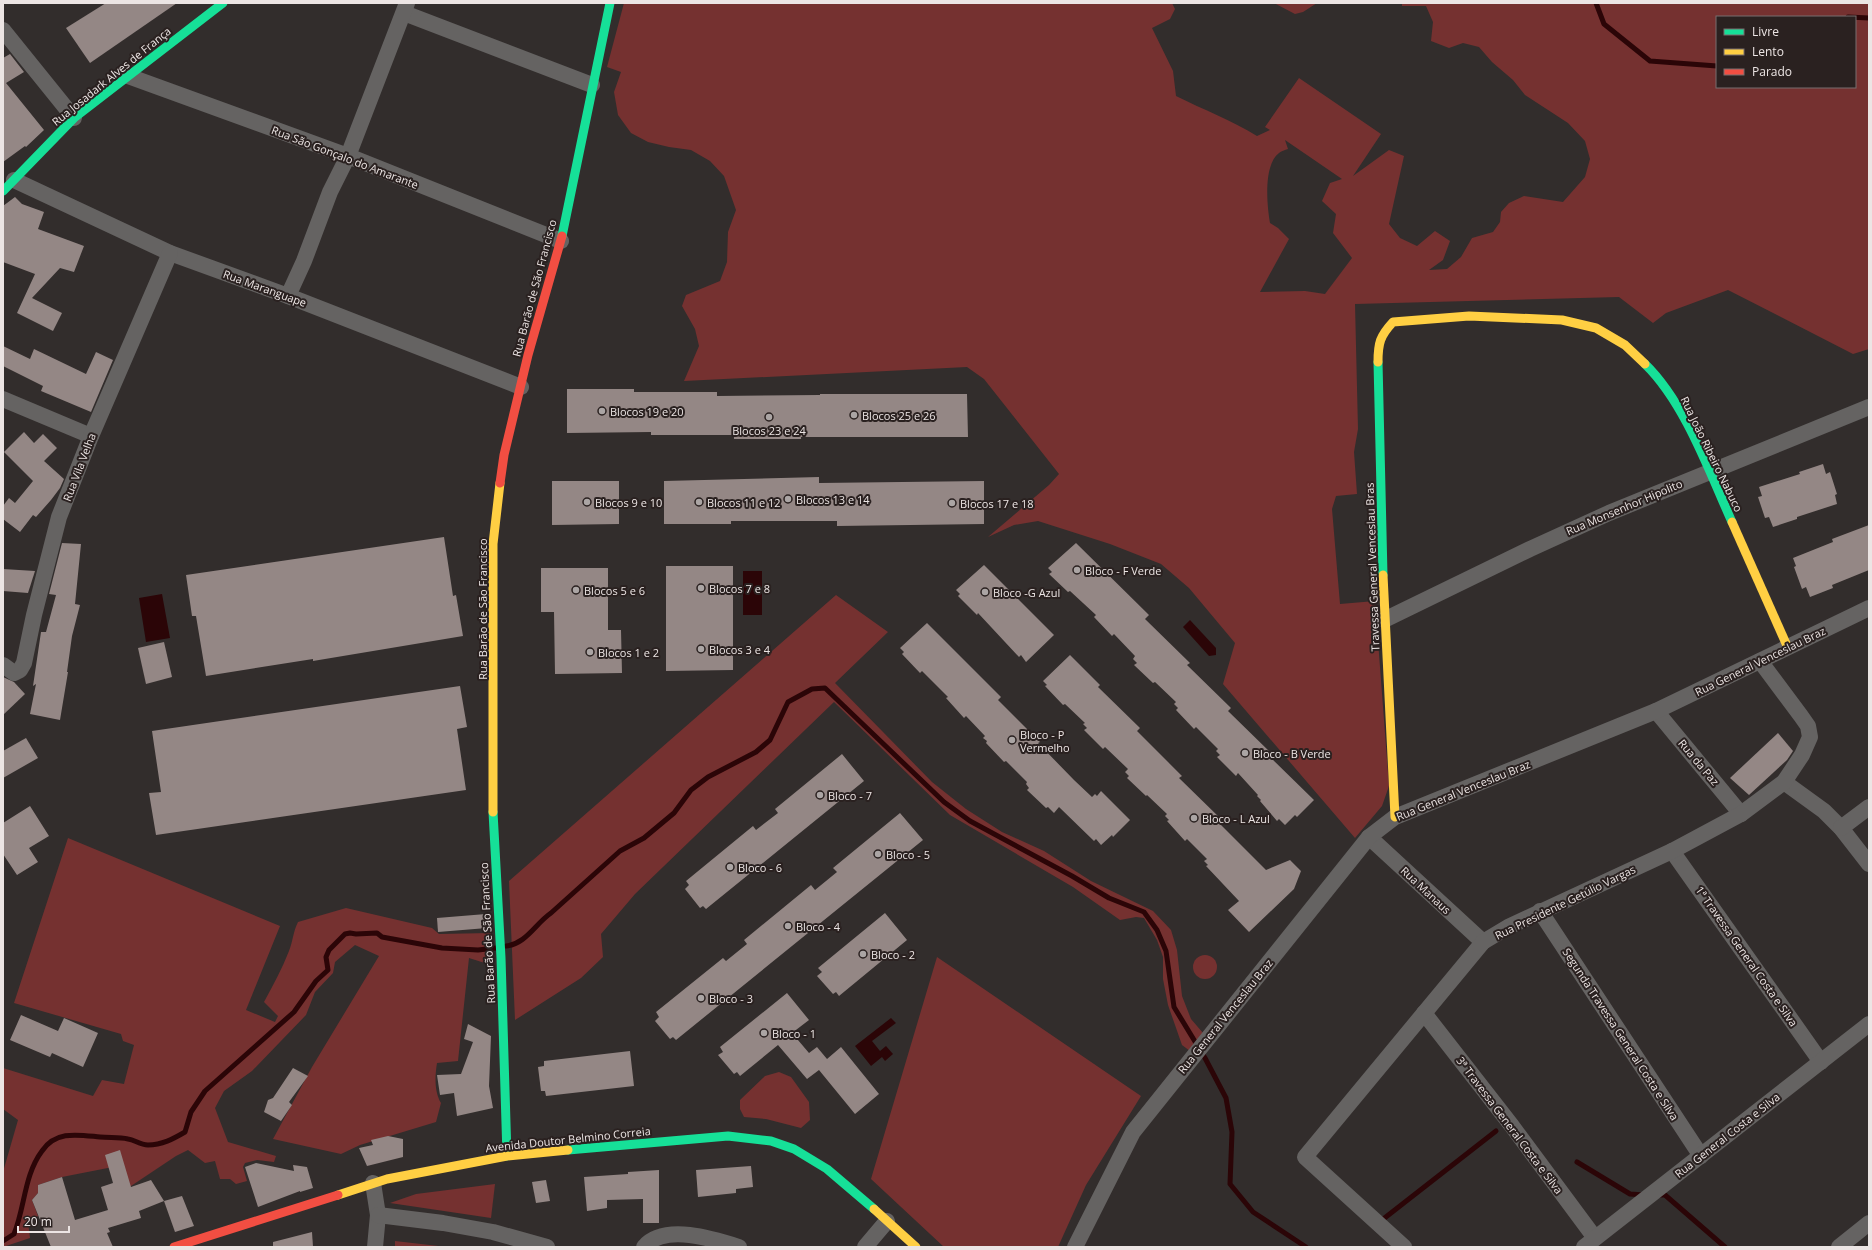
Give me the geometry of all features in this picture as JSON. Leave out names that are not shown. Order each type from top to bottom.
[{"type":"street","name":"Rua Josadark Alves de França","points":[[8,185],[74,118],[223,3]]},
{"type":"street","name":"Rua Barão de São Francisco","points":[[507,1156],[501,958],[498,931],[493,811],[493,544],[504,455],[528,355],[561,241],[610,3]]},
{"type":"street","points":[[288,296],[304,261],[330,192],[348,156],[405,8],[592,85]]},
{"type":"street","points":[[3,30],[74,118]]},
{"type":"street","name":"Rua São Gonçalo do Amarante","points":[[128,76],[348,156],[561,241]]},
{"type":"street","name":"Rua Maranguape","points":[[8,185],[170,253],[288,296],[521,387]]},
{"type":"street","name":"Rua Vila Velha","points":[[3,665],[14,673],[20,670],[24,663],[34,615],[59,517],[90,436],[170,253]]},
{"type":"street","name":"Rua João Ribeiro Nabuco","points":[[1393,322],[1469,316],[1526,317],[1562,320],[1596,328],[1625,345],[1656,375],[1678,407],[1710,471],[1788,648]]},
{"type":"street","name":"Travessa General Venceslau Bras","points":[[1393,322],[1382,334],[1378,347],[1384,620],[1395,817]]},
{"type":"street","points":[[3,399],[90,436]]},
{"type":"street","name":"Rua Monsenhor Hipolito","points":[[1384,620],[1530,549],[1609,513],[1869,407]]},
{"type":"street","name":"Rua General Venceslau Braz","points":[[1075,1247],[1133,1132],[1369,837],[1395,817],[1656,711],[1869,608]]},
{"type":"street","name":"Rua Presidente Getúlio Vargas","points":[[1404,1247],[1305,1157],[1483,942],[1508,927],[1540,911],[1672,851],[1741,814],[1784,782],[1802,755],[1810,737],[1808,726],[1760,661]]},
{"type":"street","name":"Rua da Paz","points":[[1656,711],[1741,814]]},
{"type":"street","points":[[1784,782],[1824,811],[1841,828],[1869,864]]},
{"type":"street","points":[[1841,828],[1869,807]]},
{"type":"street","name":"Rua Manaus","points":[[1369,837],[1483,942]]},
{"type":"street","name":"1ª Travessa General Costa e Silva","points":[[1672,851],[1821,1062]]},
{"type":"street","name":"Segunda Travessa General Costa e Silva","points":[[1540,911],[1701,1156]]},
{"type":"street","name":"3ª Travessa General Costa e Silva","points":[[1424,1013],[1512,1126],[1589,1243]]},
{"type":"street","name":"Rua General Costa e Silva","points":[[1589,1243],[1869,1024]]},
{"type":"street","name":"Avenida Doutor Belmino Correia","points":[[174,1247],[373,1183],[507,1156],[728,1136],[771,1141],[794,1149],[827,1169],[850,1187],[916,1247]]},
{"type":"street","points":[[373,1183],[378,1216],[375,1247]]},
{"type":"street","points":[[378,1216],[443,1223],[493,1232],[547,1247]]},
{"type":"street","points":[[865,1247],[887,1221]]},
{"type":"street","points":[[1839,1247],[1869,1223]]},
{"type":"street","points":[[644,1247],[660,1238],[674,1234],[703,1236],[739,1247]]},
{"type":"shaded area","points":[[624,3],[1172,3],[1175,9],[1170,19],[1152,28],[1173,71],[1176,96],[1257,136],[1270,130],[1265,127],[1299,78],[1381,134],[1353,176],[1389,150],[1404,156],[1389,224],[1400,238],[1417,246],[1435,231],[1450,241],[1443,260],[1429,270],[1447,269],[1461,257],[1472,238],[1493,232],[1500,222],[1501,212],[1509,203],[1524,196],[1563,202],[1585,177],[1590,159],[1585,141],[1568,123],[1525,95],[1513,80],[1492,62],[1479,47],[1463,43],[1449,48],[1431,41],[1433,22],[1426,6],[1402,6],[1402,3],[1869,3],[1869,349],[1853,354],[1728,290],[1666,313],[1653,323],[1619,297],[1355,304],[1358,429],[1354,452],[1357,494],[1336,496],[1332,509],[1340,604],[1375,601],[1389,786],[1382,806],[1355,838],[1223,684],[1235,643],[1189,588],[1161,564],[1110,544],[1038,521],[1014,525],[988,537],[1049,485],[1059,474],[984,379],[967,367],[684,381],[699,346],[695,329],[682,306],[686,295],[720,281],[727,262],[728,232],[736,210],[724,176],[710,161],[691,150],[648,142],[631,133],[618,115],[614,92],[621,72],[607,67]],"holes":[[[1285,140],[1342,179],[1330,183],[1322,201],[1336,214],[1333,233],[1352,258],[1325,294],[1305,291],[1260,292],[1289,239],[1278,228],[1270,223],[1267,197],[1270,167],[1279,153],[1288,149]]]},
{"type":"shaded area","points":[[1274,3],[1317,3],[1303,12],[1295,14]]},
{"type":"shaded area","points":[[743,571],[762,571],[762,615],[743,615]]},
{"type":"shaded area","points":[[162,594],[170,638],[146,642],[139,598]]},
{"type":"shaded area","points":[[836,595],[888,632],[835,683],[932,782],[966,809],[1002,832],[1044,851],[1091,881],[1153,911],[1171,930],[1177,950],[1182,996],[1191,1019],[1203,1033],[1190,1051],[1182,1045],[1168,1005],[1163,979],[1163,957],[1157,940],[1144,918],[1136,917],[1120,920],[1073,887],[950,815],[834,702],[635,894],[601,934],[603,957],[581,978],[515,1020],[509,881]]},
{"type":"shaded area","points":[[1190,620],[1216,648],[1216,655],[1209,656],[1183,627]]},
{"type":"shaded area","points":[[68,838],[280,926],[246,1010],[275,1022],[278,1016],[264,1002],[286,958],[298,922],[346,908],[432,928],[439,934],[491,933],[491,965],[469,958],[458,1061],[437,1063],[436,1088],[441,1103],[436,1122],[360,1145],[341,1154],[273,1139],[312,1067],[379,956],[355,945],[335,962],[333,973],[315,992],[306,1015],[252,1071],[224,1091],[215,1108],[228,1142],[276,1156],[274,1162],[257,1160],[245,1163],[243,1167],[247,1181],[236,1184],[230,1179],[220,1179],[215,1161],[205,1163],[188,1150],[176,1156],[128,1188],[118,1166],[62,1177],[38,1185],[38,1193],[32,1200],[38,1216],[28,1222],[30,1238],[3,1247],[3,1172],[18,1120],[3,1109],[3,1068],[93,1096],[102,1080],[124,1084],[134,1045],[123,1041],[121,1034],[14,1003]]},
{"type":"shaded area","points":[[1205,955],[1213,959],[1217,967],[1213,975],[1205,979],[1197,975],[1193,967],[1197,959]]},
{"type":"shaded area","points":[[937,957],[1141,1096],[1086,1185],[1058,1247],[944,1247],[871,1179]]},
{"type":"shaded area","points":[[891,1018],[896,1023],[872,1041],[880,1051],[886,1046],[893,1054],[885,1061],[882,1057],[871,1066],[855,1046]]},
{"type":"shaded area","points":[[779,1072],[791,1077],[809,1102],[810,1120],[801,1128],[766,1119],[744,1117],[740,1109],[740,1100],[765,1076]]},
{"type":"shaded area","points":[[495,1184],[491,1218],[390,1203],[416,1194]]},
{"type":"shaded area","points":[[395,1241],[447,1247],[395,1247]]},
{"type":"building","points":[[106,3],[177,3],[90,63],[66,28]]},
{"type":"building","points":[[10,54],[24,72],[6,83],[44,130],[26,147],[25,146],[3,162],[3,58]]},
{"type":"building","points":[[15,197],[22,204],[44,212],[38,229],[84,246],[74,272],[60,268],[32,298],[62,313],[53,331],[17,313],[35,274],[3,262],[3,206]]},
{"type":"building","points":[[3,346],[30,359],[34,349],[86,374],[96,352],[113,360],[91,412],[41,391],[43,386],[3,366]]},
{"type":"building","points":[[567,389],[634,389],[634,392],[717,392],[717,396],[967,394],[968,437],[801,437],[801,439],[734,439],[734,435],[651,435],[651,432],[567,433]]},
{"type":"building","points":[[24,432],[34,443],[43,434],[57,448],[44,461],[64,479],[60,488],[51,500],[36,517],[33,515],[20,532],[3,519],[3,506],[9,498],[15,503],[33,481],[4,452]]},
{"type":"building","points":[[1823,464],[1826,474],[1830,472],[1837,494],[1835,495],[1837,504],[1797,517],[1797,519],[1773,527],[1769,517],[1765,518],[1758,497],[1762,496],[1759,487],[1800,474],[1799,472]]},
{"type":"building","points":[[819,477],[819,483],[984,481],[984,524],[837,526],[837,521],[731,521],[731,524],[664,524],[664,481]]},
{"type":"building","name":"Blocos 9 e 10","points":[[552,481],[619,481],[619,524],[552,525]]},
{"type":"building","points":[[1869,525],[1869,570],[1832,585],[1833,588],[1810,597],[1806,587],[1802,589],[1794,567],[1796,566],[1793,558],[1833,542],[1832,539]]},
{"type":"building","points":[[444,537],[453,596],[456,595],[463,636],[313,661],[313,659],[206,676],[196,616],[192,616],[186,575]]},
{"type":"building","points":[[62,543],[81,544],[75,604],[80,605],[72,636],[60,720],[30,714],[36,684],[33,686],[41,632],[46,632],[56,595],[49,594]]},
{"type":"building","points":[[1076,543],[1149,615],[1145,619],[1190,663],[1187,665],[1231,708],[1228,711],[1273,755],[1270,757],[1314,800],[1297,817],[1295,815],[1285,825],[1279,819],[1277,821],[1260,801],[1261,800],[1257,796],[1258,795],[1238,773],[1236,776],[1217,757],[1220,755],[1216,751],[1218,749],[1196,727],[1194,729],[1176,710],[1178,708],[1174,704],[1176,702],[1134,665],[1137,663],[1133,659],[1135,656],[1114,634],[1112,636],[1094,617],[1096,615],[1049,574],[1052,572],[1048,568]]},
{"type":"building","points":[[984,565],[1054,635],[1026,662],[1021,655],[1019,657],[978,613],[977,615],[958,596],[960,594],[956,590]]},
{"type":"building","points":[[666,566],[733,566],[733,670],[666,671]]},
{"type":"building","points":[[541,568],[608,568],[608,630],[621,630],[622,673],[555,674],[554,612],[541,612]]},
{"type":"building","points":[[3,569],[35,571],[28,593],[3,591]]},
{"type":"building","points":[[927,623],[1001,697],[998,700],[1040,742],[1038,743],[1074,780],[1092,797],[1095,794],[1097,796],[1101,791],[1130,820],[1113,837],[1112,835],[1101,845],[1096,839],[1094,841],[1059,807],[1054,813],[1048,807],[1046,808],[1027,790],[1029,788],[1026,784],[1027,782],[1006,761],[1004,762],[986,743],[987,741],[983,738],[985,736],[966,716],[964,718],[946,698],[948,697],[922,671],[920,673],[902,654],[904,652],[900,648]]},
{"type":"building","points":[[164,642],[172,677],[146,684],[138,648]]},
{"type":"building","points":[[1070,655],[1100,685],[1098,687],[1140,728],[1137,731],[1182,776],[1179,778],[1222,820],[1219,823],[1266,870],[1290,860],[1301,871],[1294,889],[1249,932],[1228,910],[1239,901],[1206,866],[1208,865],[1204,861],[1207,859],[1187,839],[1185,841],[1167,821],[1169,820],[1165,816],[1167,814],[1127,778],[1129,776],[1125,772],[1128,769],[1105,747],[1103,749],[1084,730],[1087,728],[1083,724],[1085,723],[1065,704],[1063,705],[1045,686],[1047,685],[1043,681]]},
{"type":"building","points":[[3,677],[14,682],[25,694],[3,715]]},
{"type":"building","points":[[460,686],[467,727],[457,729],[466,790],[156,835],[149,793],[161,792],[152,731]]},
{"type":"building","points":[[1778,733],[1793,751],[1787,760],[1749,795],[1730,778]]},
{"type":"building","points":[[26,738],[38,758],[3,778],[3,751]]},
{"type":"building","points":[[842,754],[864,781],[706,909],[703,906],[700,908],[685,889],[689,885],[686,881],[753,826],[756,830],[778,813],[775,809]]},
{"type":"building","points":[[30,806],[49,836],[29,848],[38,862],[17,875],[3,854],[3,823]]},
{"type":"building","points":[[900,813],[923,840],[676,1040],[673,1037],[670,1039],[655,1021],[659,1017],[656,1012],[723,958],[726,961],[747,944],[744,940],[811,885],[815,890],[837,872],[833,868]]},
{"type":"building","name":"Bloco - 2","points":[[885,913],[907,940],[839,996],[836,992],[833,994],[817,976],[822,972],[818,968]]},
{"type":"building","points":[[486,914],[487,928],[438,932],[437,918]]},
{"type":"building","points":[[787,993],[809,1020],[792,1033],[809,1053],[817,1047],[827,1059],[841,1047],[879,1094],[855,1114],[819,1070],[807,1079],[778,1045],[740,1076],[737,1072],[734,1074],[718,1055],[723,1052],[720,1047]]},
{"type":"building","points":[[21,1015],[58,1031],[64,1018],[98,1033],[83,1067],[52,1053],[50,1057],[10,1040]]},
{"type":"building","points":[[468,1024],[491,1036],[489,1086],[493,1108],[457,1116],[454,1093],[440,1095],[437,1075],[461,1074],[473,1042],[464,1039]]},
{"type":"building","points":[[630,1051],[634,1086],[546,1096],[545,1091],[541,1091],[538,1067],[544,1066],[544,1061]]},
{"type":"building","points":[[293,1068],[308,1076],[289,1102],[292,1105],[281,1121],[264,1112],[268,1100],[273,1098]]},
{"type":"building","points":[[388,1136],[403,1139],[403,1157],[367,1166],[359,1148],[373,1145],[371,1140]]},
{"type":"building","points":[[120,1150],[131,1187],[151,1180],[164,1201],[139,1211],[141,1218],[108,1228],[110,1232],[107,1233],[113,1247],[51,1247],[32,1200],[38,1193],[38,1185],[62,1177],[75,1220],[108,1210],[101,1187],[113,1183],[105,1155]]},
{"type":"building","points":[[256,1163],[294,1171],[293,1165],[307,1167],[313,1188],[300,1191],[258,1207],[245,1167]]},
{"type":"building","points":[[751,1166],[753,1187],[736,1189],[736,1193],[698,1197],[696,1170]]},
{"type":"building","points":[[659,1170],[659,1223],[643,1223],[643,1199],[607,1200],[607,1208],[587,1211],[584,1177]]},
{"type":"building","points":[[546,1180],[550,1201],[536,1203],[532,1182]]},
{"type":"building","points":[[182,1196],[194,1226],[175,1232],[164,1201]]},
{"type":"building","points":[[312,1232],[313,1247],[273,1247],[273,1242]]},
{"type":"waterway","points":[[1596,3],[1604,24],[1650,61],[1716,66]]},
{"type":"waterway","points":[[1856,17],[1869,18]]},
{"type":"waterway","points":[[506,946],[519,942],[525,938],[545,917],[620,851],[644,838],[674,813],[691,790],[708,777],[756,752],[770,740],[788,702],[812,689],[825,688],[944,802],[970,821],[1072,876],[1109,898],[1144,912],[1157,930],[1166,951],[1174,1007],[1205,1058],[1226,1098],[1232,1132],[1230,1184],[1253,1212],[1306,1247]]},
{"type":"waterway","points":[[3,1241],[14,1234],[32,1170],[36,1160],[48,1144],[61,1137],[76,1135],[125,1138],[142,1144],[153,1145],[167,1141],[185,1132],[191,1112],[205,1091],[294,1012],[316,981],[328,970],[326,957],[329,950],[345,934],[377,933],[382,937],[442,948],[478,950],[496,948]]},
{"type":"waterway","points":[[1382,1220],[1496,1131]]},
{"type":"waterway","points":[[1577,1162],[1630,1194],[1644,1195]]},
{"type":"waterway","points":[[1658,1195],[1665,1195],[1725,1247]]},
{"type":"traffic: fast","points":[[3,191],[74,118],[223,3]]},
{"type":"traffic: fast","points":[[562,236],[610,3]]},
{"type":"traffic: fast","points":[[1378,362],[1383,575]]},
{"type":"traffic: fast","points":[[1645,364],[1659,380],[1684,418],[1695,438],[1732,522]]},
{"type":"traffic: fast","points":[[493,812],[501,958],[507,1156]]},
{"type":"traffic: fast","points":[[568,1150],[728,1136],[771,1141],[794,1149],[827,1169],[874,1209]]},
{"type":"traffic: slow","points":[[1378,362],[1381,340],[1385,331],[1393,322],[1469,316],[1562,320],[1596,328],[1625,345],[1645,364]]},
{"type":"traffic: slow","points":[[493,812],[493,544],[500,483]]},
{"type":"traffic: slow","points":[[1732,522],[1788,648]]},
{"type":"traffic: slow","points":[[1383,575],[1395,817]]},
{"type":"traffic: slow","points":[[338,1195],[387,1179],[507,1156],[568,1150]]},
{"type":"traffic: slow","points":[[874,1209],[916,1247]]},
{"type":"traffic: jam","points":[[500,483],[504,455],[528,355],[562,236]]},
{"type":"traffic: jam","points":[[174,1247],[338,1195]]},
{"type":"place","name":"Blocos 19 e 20","points":[[602,411]]},
{"type":"place","name":"Blocos 25 e 26","points":[[854,415]]},
{"type":"place","name":"Blocos 23 e 24","points":[[769,417]]},
{"type":"place","name":"Blocos 13 e 14","points":[[788,499]]},
{"type":"place","name":"Blocos 9 e 10","points":[[587,502]]},
{"type":"place","name":"Blocos 11 e 12","points":[[699,502]]},
{"type":"place","name":"Blocos 17 e 18","points":[[952,503]]},
{"type":"place","name":"Bloco - F Verde","points":[[1077,570]]},
{"type":"place","name":"Blocos 7 e 8","points":[[701,588]]},
{"type":"place","name":"Blocos 5 e 6","points":[[576,590]]},
{"type":"place","name":"Bloco -G Azul","points":[[985,592]]},
{"type":"place","name":"Blocos 3 e 4","points":[[701,649]]},
{"type":"place","name":"Blocos 1 e 2","points":[[590,652]]},
{"type":"place","name":"Bloco - P Vermelho","points":[[1012,740]]},
{"type":"place","name":"Bloco - B Verde","points":[[1245,753]]},
{"type":"place","name":"Bloco - 7","points":[[820,795]]},
{"type":"place","name":"Bloco - L Azul","points":[[1194,818]]},
{"type":"place","name":"Bloco - 5","points":[[878,854]]},
{"type":"place","name":"Bloco - 6","points":[[730,867]]},
{"type":"place","name":"Bloco - 4","points":[[788,926]]},
{"type":"place","name":"Bloco - 2","points":[[863,954]]},
{"type":"place","name":"Bloco - 3","points":[[701,998]]},
{"type":"place","name":"Bloco - 1","points":[[764,1033]]}]
